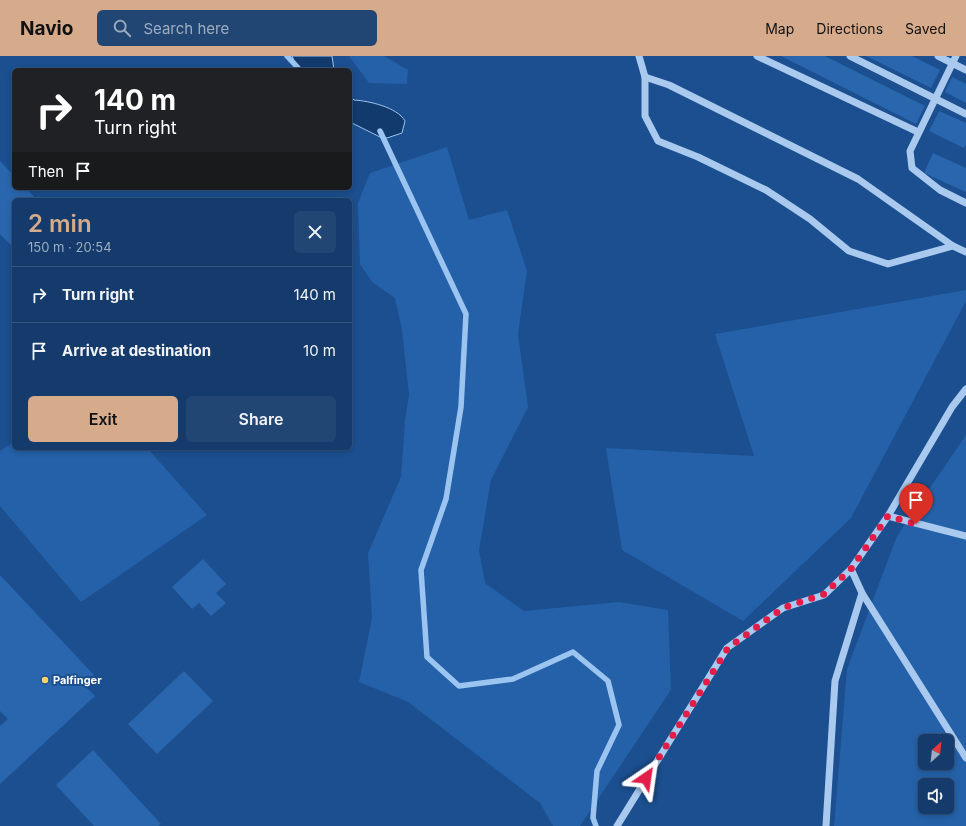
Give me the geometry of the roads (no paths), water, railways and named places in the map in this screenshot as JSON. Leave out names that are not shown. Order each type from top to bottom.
[{"type":"street","points":[[639,56],[644,77],[645,116],[658,141],[698,157],[766,190],[810,220],[849,251],[888,264],[953,246]]},
{"type":"street","points":[[757,56],[918,132]]},
{"type":"street","points":[[850,56],[966,114]]},
{"type":"street","points":[[938,56],[966,70]]},
{"type":"street","points":[[956,56],[910,151],[912,168],[940,190],[966,203]]},
{"type":"street","points":[[644,77],[669,85],[858,179],[953,246],[966,252]]},
{"type":"street","points":[[617,826],[728,648],[783,608],[824,594],[851,569],[888,516],[952,407],[966,389]]},
{"type":"street","points":[[888,516],[966,536]]},
{"type":"street","points":[[851,569],[862,593],[966,758]]},
{"type":"street","points":[[826,826],[835,681],[862,593]]},
{"type":"waterway","points":[[287,56],[298,68]]},
{"type":"waterway","points":[[380,131],[466,314],[461,407],[446,499],[421,570],[427,657],[459,686],[513,679],[573,652],[608,681],[619,725],[597,771],[593,818],[596,826]]},
{"type":"place","name":"Palfinger","points":[[45,680]]}]
